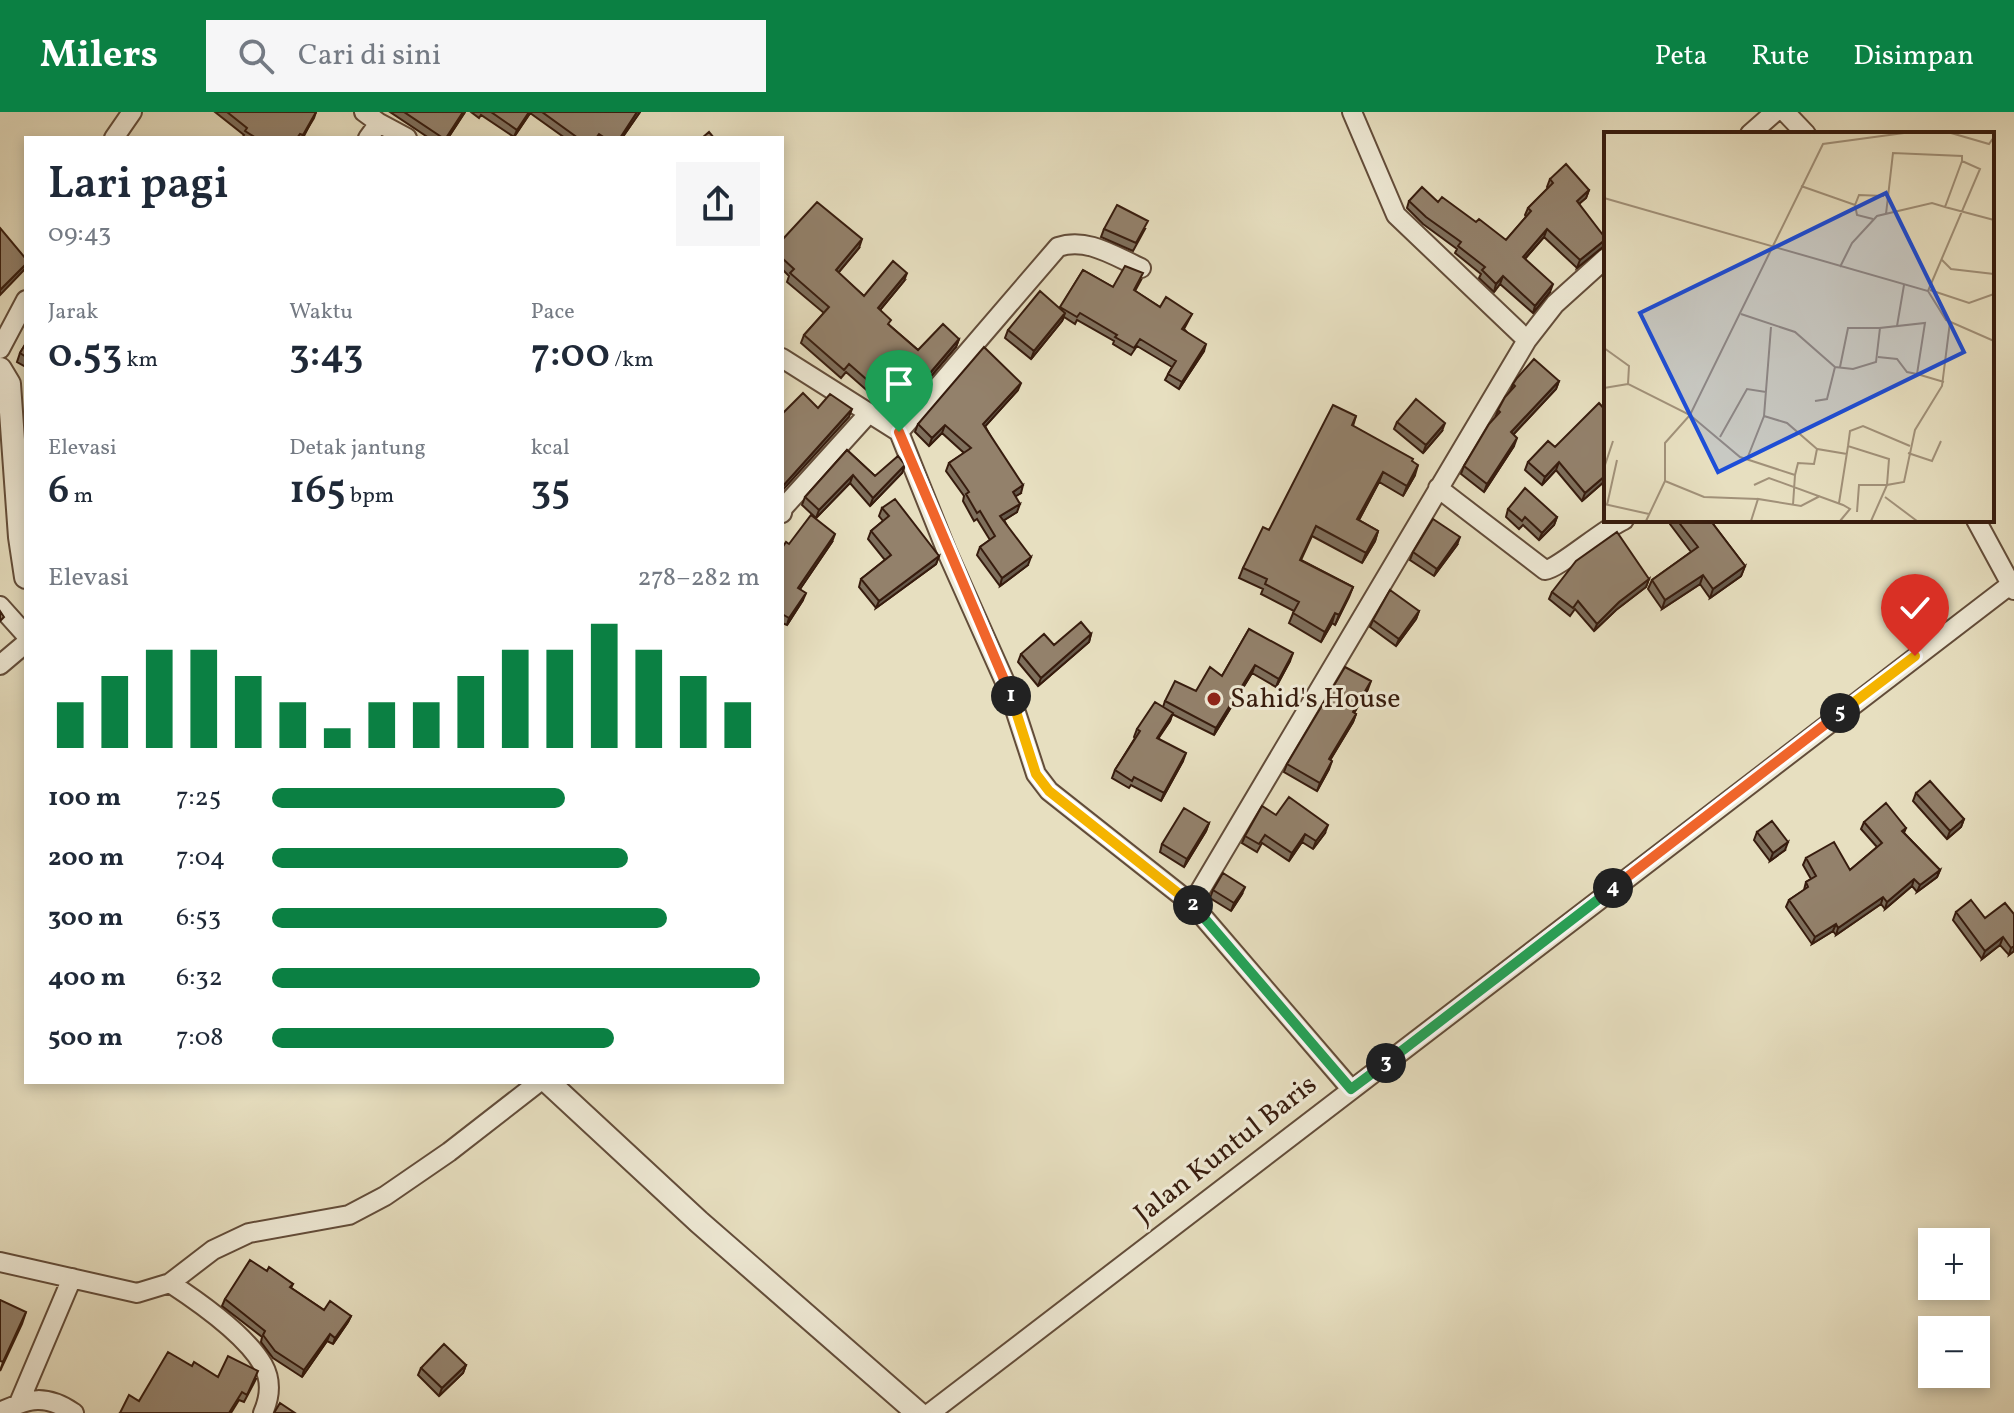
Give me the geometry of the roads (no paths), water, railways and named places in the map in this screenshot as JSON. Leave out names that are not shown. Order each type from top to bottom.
[{"type":"street","points":[[115,136],[132,112]]},
{"type":"street","points":[[1352,112],[1396,215],[1527,340]]},
{"type":"street","points":[[1752,132],[1775,112]]},
{"type":"street","points":[[1785,112],[1804,132]]},
{"type":"street","points":[[370,124],[402,136]]},
{"type":"street","points":[[899,432],[1058,247],[1071,243],[1090,245],[1141,268]]},
{"type":"street","points":[[1192,904],[1527,340],[1555,304],[1604,260]]},
{"type":"street","points":[[0,349],[24,304]]},
{"type":"street","points":[[784,359],[899,432],[947,552],[1009,691],[1036,774],[1049,791],[1192,904],[1351,1089]]},
{"type":"street","points":[[12,381],[24,564]]},
{"type":"street","points":[[784,507],[869,413]]},
{"type":"street","points":[[1438,488],[1545,570],[1553,570],[1585,543],[1621,522]]},
{"type":"street","points":[[1977,522],[2012,585]]},
{"type":"street","name":"Jalan Kuntul Baris","points":[[930,1413],[2012,585]]},
{"type":"street","points":[[0,606],[24,633]]},
{"type":"street","points":[[0,665],[24,645]]},
{"type":"street","points":[[0,1262],[137,1293],[170,1283],[213,1250],[249,1233],[349,1215],[385,1196],[449,1152],[536,1084]]},
{"type":"street","points":[[550,1084],[699,1222],[918,1413]]},
{"type":"street","points":[[19,1403],[72,1278]]},
{"type":"street","points":[[170,1283],[242,1340],[263,1364],[270,1387],[269,1400],[263,1413]]},
{"type":"street","points":[[0,1412],[19,1403],[46,1398],[74,1413]]},
{"type":"place","name":"Sahid's House","points":[[1214,699]]}]
